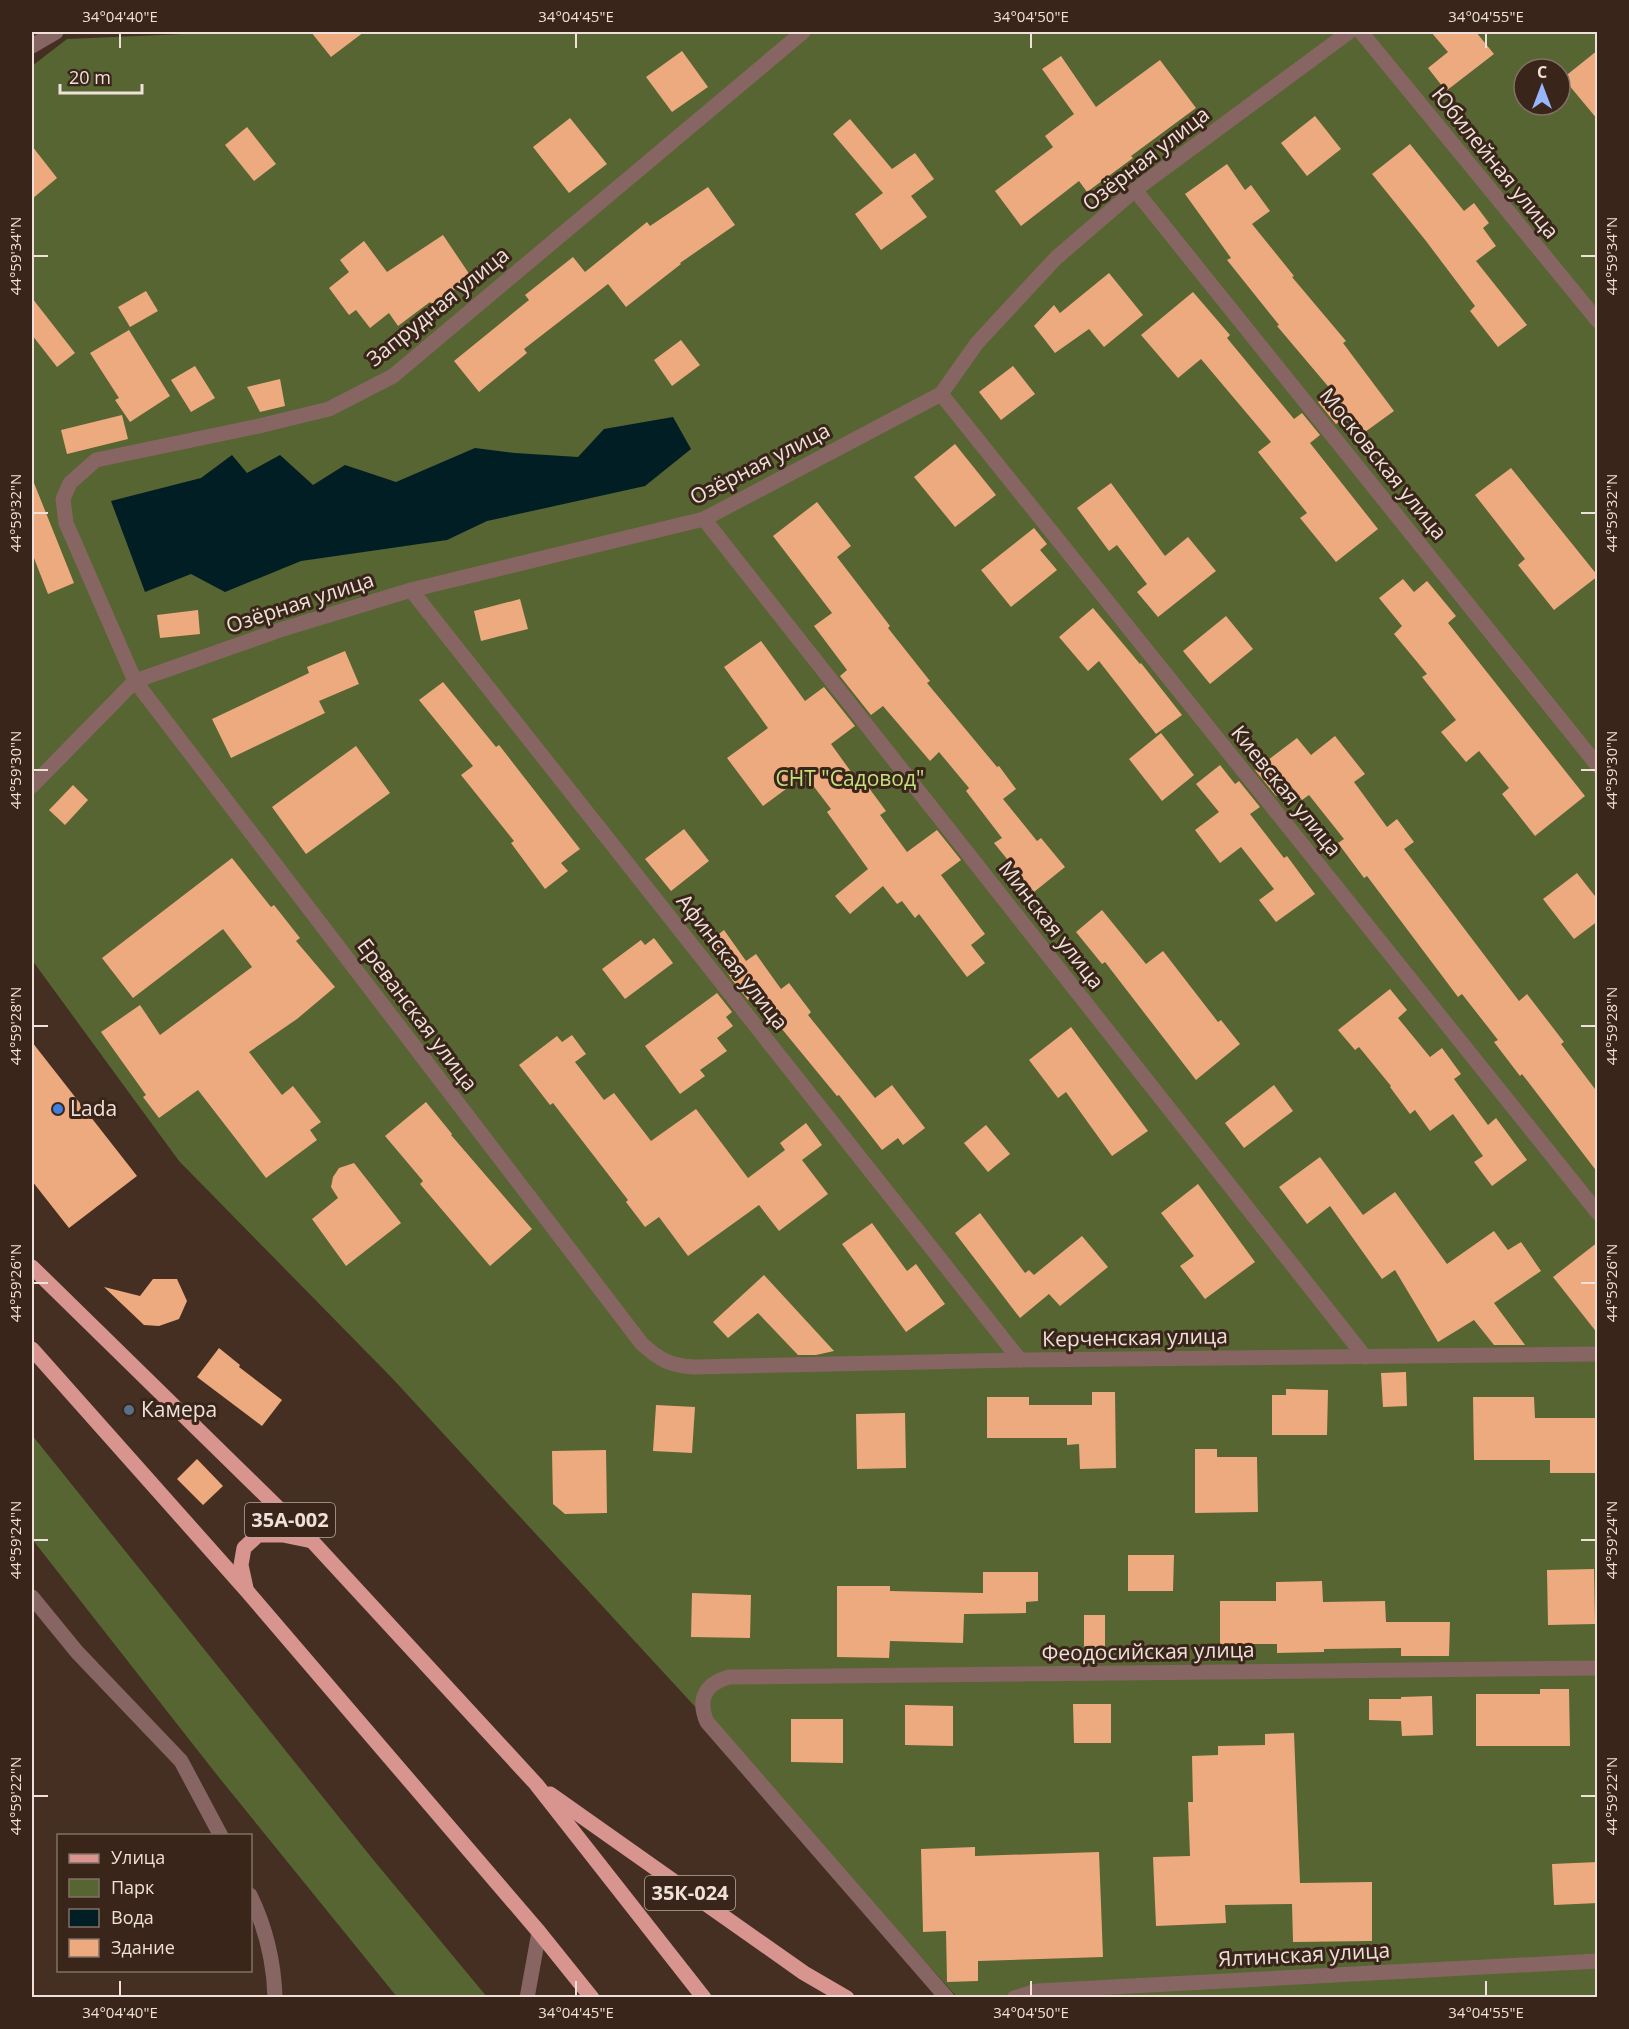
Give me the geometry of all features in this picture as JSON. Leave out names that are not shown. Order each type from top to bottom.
[{"type":"main road","name":"35А-002","points":[[32,1267],[312,1541],[536,1785],[704,1998]]},
{"type":"main road","points":[[32,1349],[247,1591],[539,1932],[592,1998]]},
{"type":"main road","points":[[247,1591],[241,1566],[244,1548],[258,1535],[283,1535],[312,1541]]},
{"type":"main road","name":"35К-024","points":[[536,1785],[804,1972],[847,1998]]},
{"type":"street","points":[[32,46],[56,32]]},
{"type":"street","name":"Запрудная улица","points":[[135,681],[66,523],[63,499],[70,483],[96,460],[260,426],[329,409],[393,376],[803,32]]},
{"type":"street","name":"Озёрная улица","points":[[32,786],[135,681],[283,629],[411,590],[704,519],[941,394],[977,343],[1056,258],[1136,190],[1349,32]]},
{"type":"street","name":"Юбилейная улица","points":[[1361,32],[1598,321]]},
{"type":"street","name":"Московская улица","points":[[1136,190],[1598,766]]},
{"type":"street","name":"Киевская улица","points":[[941,394],[1598,1213]]},
{"type":"street","name":"Минская улица","points":[[704,519],[1365,1357]]},
{"type":"street","name":"Афинская улица","points":[[411,590],[1020,1360]]},
{"type":"street","name":"Ереванская улица","points":[[135,681],[642,1344],[656,1357],[674,1365]]},
{"type":"street","name":"Керченская улица","points":[[674,1365],[705,1367],[1020,1360],[1598,1354]]},
{"type":"street","points":[[32,1597],[77,1652],[182,1761],[220,1834]]},
{"type":"street","name":"Феодосийская улица","points":[[947,1998],[707,1722],[702,1703],[711,1685],[729,1677],[1598,1668]]},
{"type":"street","points":[[252,1899],[262,1920],[274,1976],[275,1998]]},
{"type":"street","points":[[527,1998],[539,1932]]},
{"type":"street","name":"Ялтинская улица","points":[[1014,1998],[1037,1991],[1598,1960]]},
{"type":"green space","name":"СНТ \"Садовод\"","points":[[211,32],[1597,32],[1597,1997],[957,1997],[759,1776],[392,1378],[179,1161],[32,960],[32,66],[67,39]]},
{"type":"green space","points":[[32,1435],[371,1857],[487,1997],[397,1997],[217,1775],[32,1539]]},
{"type":"water","points":[[673,417],[691,449],[645,486],[487,521],[447,540],[301,561],[225,592],[191,574],[145,592],[111,501],[201,478],[232,455],[247,473],[280,455],[313,485],[345,465],[396,482],[475,448],[578,457],[604,429]]},
{"type":"building","points":[[311,32],[364,32],[331,57]]},
{"type":"building","points":[[1431,32],[1476,32],[1494,54],[1446,91],[1428,68],[1448,52]]},
{"type":"building","points":[[1598,50],[1598,120],[1572,89],[1572,71]]},
{"type":"building","points":[[682,51],[708,87],[672,112],[646,77]]},
{"type":"building","points":[[1061,56],[1096,107],[1160,60],[1196,108],[1087,192],[1079,181],[1021,226],[995,191],[1053,147],[1045,136],[1074,114],[1042,69]]},
{"type":"building","points":[[1315,116],[1341,149],[1307,176],[1281,143]]},
{"type":"building","points":[[570,118],[607,164],[569,193],[533,147]]},
{"type":"building","points":[[850,119],[892,169],[915,153],[934,179],[911,196],[927,217],[881,250],[855,214],[883,193],[833,134]]},
{"type":"building","points":[[247,127],[276,164],[254,181],[225,145]]},
{"type":"building","points":[[1410,144],[1464,211],[1474,203],[1489,223],[1483,228],[1496,246],[1476,261],[1527,325],[1498,347],[1470,311],[1475,306],[1372,174]]},
{"type":"building","points":[[32,146],[57,178],[32,199]]},
{"type":"building","points":[[1227,164],[1245,190],[1251,185],[1270,211],[1252,224],[1294,276],[1292,277],[1346,341],[1343,343],[1394,411],[1365,432],[1351,413],[1336,424],[1318,402],[1332,391],[1277,326],[1279,325],[1227,260],[1231,258],[1185,194]]},
{"type":"building","points":[[708,187],[735,225],[680,263],[626,307],[608,284],[524,349],[527,353],[479,392],[454,361],[529,300],[525,295],[573,257],[585,272],[647,222],[650,226]]},
{"type":"building","points":[[443,235],[472,278],[432,305],[430,302],[398,326],[389,313],[370,328],[356,310],[349,315],[329,288],[349,272],[340,260],[364,241],[387,272]]},
{"type":"building","points":[[1109,273],[1143,315],[1104,347],[1089,329],[1055,353],[1034,326],[1054,305],[1060,313]]},
{"type":"building","points":[[146,291],[158,311],[130,327],[118,307]]},
{"type":"building","points":[[1193,292],[1230,335],[1227,338],[1294,419],[1302,413],[1320,435],[1310,443],[1378,529],[1336,562],[1300,518],[1307,513],[1258,452],[1271,442],[1201,359],[1178,378],[1141,335]]},
{"type":"building","points":[[32,298],[75,353],[57,367],[32,335]]},
{"type":"building","points":[[129,330],[170,396],[130,422],[115,400],[119,398],[90,353]]},
{"type":"building","points":[[681,340],[700,365],[672,386],[654,360]]},
{"type":"building","points":[[195,366],[215,398],[191,412],[171,380]]},
{"type":"building","points":[[1013,366],[1035,394],[1001,420],[979,392]]},
{"type":"building","points":[[280,379],[285,406],[260,412],[247,387]]},
{"type":"building","points":[[122,415],[128,439],[67,454],[61,430]]},
{"type":"building","points":[[955,444],[996,495],[955,527],[914,477]]},
{"type":"building","points":[[1511,468],[1598,576],[1554,610],[1518,565],[1525,559],[1475,495]]},
{"type":"building","points":[[32,478],[74,583],[48,594],[32,553]]},
{"type":"building","points":[[1111,483],[1165,556],[1188,537],[1216,571],[1158,617],[1137,592],[1147,584],[1117,545],[1109,551],[1077,508]]},
{"type":"building","points":[[817,502],[851,546],[837,557],[890,626],[888,628],[930,681],[927,683],[1016,789],[1003,799],[1037,841],[1041,838],[1065,867],[1034,892],[994,843],[1002,838],[966,791],[969,788],[939,752],[930,761],[883,706],[871,715],[840,676],[847,670],[814,626],[832,613],[773,536]]},
{"type":"building","points":[[1034,528],[1047,544],[1040,550],[1057,570],[1011,607],[981,570]]},
{"type":"building","points":[[1403,579],[1414,592],[1427,581],[1456,616],[1448,623],[1585,796],[1535,836],[1502,794],[1509,788],[1479,751],[1466,762],[1441,732],[1456,720],[1422,677],[1427,674],[1394,634],[1402,626],[1379,598]]},
{"type":"building","points":[[520,599],[528,629],[481,641],[474,611]]},
{"type":"building","points":[[1093,608],[1182,715],[1156,734],[1099,661],[1088,671],[1059,637]]},
{"type":"building","points":[[198,610],[200,634],[160,638],[157,615]]},
{"type":"building","points":[[1226,616],[1253,649],[1210,684],[1183,651]]},
{"type":"building","points":[[761,641],[805,701],[824,687],[855,726],[831,744],[862,787],[866,784],[886,811],[880,815],[907,852],[937,830],[961,860],[941,875],[985,934],[971,945],[985,963],[967,977],[919,914],[915,918],[902,901],[897,904],[883,886],[850,914],[835,896],[868,869],[827,812],[831,809],[805,775],[763,806],[727,758],[768,728],[724,667]]},
{"type":"building","points":[[345,651],[359,684],[319,701],[325,713],[231,758],[212,719],[309,673],[307,667]]},
{"type":"building","points":[[443,682],[496,747],[499,745],[580,849],[561,863],[568,871],[545,889],[511,843],[514,841],[461,775],[473,766],[419,700]]},
{"type":"building","points":[[1161,733],[1194,775],[1162,801],[1129,759]]},
{"type":"building","points":[[1335,736],[1365,774],[1354,782],[1387,827],[1397,819],[1414,842],[1404,849],[1519,1001],[1527,994],[1564,1042],[1561,1044],[1598,1093],[1598,1173],[1522,1074],[1520,1076],[1494,1042],[1498,1040],[1462,994],[1458,997],[1367,876],[1364,878],[1338,843],[1344,839],[1309,795],[1302,800],[1291,786],[1276,796],[1255,770],[1297,738],[1311,755]]},
{"type":"building","points":[[356,746],[390,793],[306,854],[272,807]]},
{"type":"building","points":[[1220,765],[1235,784],[1239,781],[1260,807],[1250,814],[1284,858],[1287,856],[1315,894],[1276,922],[1259,900],[1274,889],[1241,847],[1220,863],[1195,830],[1219,812],[1196,784]]},
{"type":"building","points":[[73,785],[88,800],[65,825],[49,810]]},
{"type":"building","points":[[684,829],[709,861],[671,891],[645,859]]},
{"type":"building","points":[[232,858],[271,907],[274,905],[300,938],[296,941],[335,987],[297,1019],[249,1052],[282,1095],[293,1086],[321,1122],[310,1130],[317,1140],[266,1178],[198,1090],[159,1118],[143,1097],[146,1095],[101,1032],[140,1005],[160,1035],[252,967],[223,929],[133,998],[102,958]]},
{"type":"building","points":[[1577,873],[1598,900],[1598,921],[1574,939],[1543,899]]},
{"type":"building","points":[[1102,910],[1146,964],[1163,951],[1218,1022],[1221,1020],[1240,1044],[1196,1080],[1105,962],[1102,964],[1076,932]]},
{"type":"building","points":[[724,930],[746,961],[756,954],[781,989],[789,983],[811,1012],[808,1015],[875,1098],[892,1085],[925,1128],[903,1145],[898,1138],[882,1150],[839,1095],[837,1096],[754,995],[748,1000],[733,981],[707,943]]},
{"type":"building","points":[[654,938],[673,963],[625,999],[602,969],[641,940],[645,945]]},
{"type":"building","points":[[1390,989],[1407,1010],[1398,1018],[1430,1057],[1442,1048],[1461,1074],[1454,1079],[1488,1125],[1496,1118],[1527,1160],[1492,1186],[1474,1162],[1483,1156],[1453,1114],[1430,1131],[1415,1110],[1410,1114],[1391,1086],[1359,1047],[1355,1050],[1338,1030]]},
{"type":"building","points":[[717,993],[732,1012],[726,1017],[733,1026],[717,1038],[727,1051],[700,1070],[705,1076],[680,1094],[645,1046]]},
{"type":"building","points":[[1071,1027],[1148,1131],[1112,1156],[1066,1092],[1058,1098],[1029,1060]]},
{"type":"building","points":[[572,1035],[586,1054],[575,1062],[604,1100],[614,1093],[651,1141],[696,1109],[748,1178],[785,1150],[780,1143],[806,1123],[822,1145],[802,1160],[828,1194],[779,1231],[759,1205],[688,1256],[659,1217],[645,1227],[626,1202],[628,1200],[553,1103],[550,1105],[519,1065],[557,1036],[562,1042]]},
{"type":"building","name":"Lada","points":[[32,1042],[137,1176],[69,1228],[32,1181]]},
{"type":"building","points":[[1274,1085],[1293,1111],[1244,1148],[1225,1123]]},
{"type":"building","points":[[426,1102],[451,1135],[532,1229],[490,1266],[420,1184],[423,1181],[385,1136]]},
{"type":"building","points":[[986,1125],[1010,1154],[988,1172],[964,1143]]},
{"type":"building","points":[[1320,1157],[1363,1215],[1395,1192],[1447,1264],[1494,1231],[1508,1250],[1521,1242],[1541,1271],[1494,1303],[1525,1345],[1494,1345],[1474,1320],[1438,1342],[1395,1270],[1382,1279],[1330,1206],[1307,1224],[1279,1187]]},
{"type":"building","points":[[354,1163],[401,1223],[346,1266],[312,1219],[338,1198],[331,1187],[333,1177],[339,1168]]},
{"type":"building","points":[[1198,1184],[1255,1262],[1205,1299],[1180,1266],[1194,1256],[1161,1213]]},
{"type":"building","points":[[980,1213],[1025,1273],[1029,1270],[1034,1275],[1082,1236],[1108,1267],[1060,1306],[1049,1294],[1020,1318],[955,1233]]},
{"type":"building","points":[[872,1223],[907,1271],[916,1264],[945,1304],[906,1332],[842,1244]]},
{"type":"building","points":[[1598,1242],[1598,1334],[1553,1277]]},
{"type":"building","points":[[764,1275],[834,1351],[816,1355],[798,1355],[758,1313],[728,1338],[713,1322]]},
{"type":"building","points":[[153,1279],[177,1279],[187,1301],[179,1319],[159,1326],[144,1325],[104,1287],[140,1296]]},
{"type":"building","points":[[219,1348],[240,1365],[239,1367],[282,1400],[262,1426],[197,1377]]},
{"type":"building","points":[[1406,1372],[1407,1406],[1383,1407],[1381,1373]]},
{"type":"building","points":[[1286,1389],[1328,1390],[1327,1435],[1272,1435],[1272,1395],[1286,1395]]},
{"type":"building","points":[[1092,1392],[1115,1392],[1116,1468],[1080,1469],[1079,1444],[1067,1445],[1067,1438],[987,1438],[987,1397],[1029,1397],[1029,1405],[1092,1405]]},
{"type":"building","points":[[1473,1397],[1534,1397],[1535,1418],[1598,1418],[1598,1473],[1550,1473],[1550,1460],[1474,1460]]},
{"type":"building","points":[[656,1405],[695,1407],[692,1453],[653,1451]]},
{"type":"building","points":[[905,1413],[906,1468],[857,1469],[856,1414]]},
{"type":"building","points":[[1195,1449],[1217,1449],[1217,1457],[1257,1457],[1258,1512],[1195,1513]]},
{"type":"building","points":[[606,1450],[607,1513],[565,1514],[553,1504],[552,1451]]},
{"type":"building","points":[[197,1459],[223,1486],[203,1505],[177,1479]]},
{"type":"building","points":[[1128,1555],[1174,1555],[1173,1591],[1128,1591]]},
{"type":"building","points":[[1594,1569],[1595,1624],[1548,1625],[1547,1570]]},
{"type":"building","points":[[983,1572],[1038,1572],[1038,1601],[1026,1602],[1026,1613],[964,1614],[963,1643],[890,1641],[889,1658],[837,1657],[837,1586],[890,1586],[890,1591],[983,1593]]},
{"type":"building","points":[[1322,1581],[1323,1602],[1385,1601],[1386,1622],[1450,1622],[1449,1656],[1401,1656],[1401,1648],[1324,1649],[1324,1652],[1277,1653],[1277,1644],[1220,1644],[1220,1601],[1276,1601],[1276,1582]]},
{"type":"building","points":[[692,1593],[751,1595],[750,1638],[691,1637]]},
{"type":"building","points":[[1084,1615],[1105,1615],[1105,1660],[1084,1660]]},
{"type":"building","points":[[1540,1689],[1569,1689],[1570,1746],[1476,1746],[1476,1694],[1540,1694]]},
{"type":"building","points":[[1432,1696],[1433,1735],[1402,1736],[1401,1721],[1369,1720],[1369,1699]]},
{"type":"building","points":[[1073,1704],[1111,1704],[1111,1743],[1074,1743]]},
{"type":"building","points":[[905,1705],[953,1706],[953,1746],[905,1745]]},
{"type":"building","points":[[791,1719],[843,1719],[843,1763],[791,1762]]},
{"type":"building","points":[[1294,1733],[1300,1883],[1372,1882],[1372,1941],[1293,1942],[1292,1904],[1225,1905],[1226,1923],[1156,1926],[1153,1857],[1190,1856],[1188,1802],[1193,1802],[1192,1756],[1218,1755],[1218,1746],[1265,1745],[1265,1734]]},
{"type":"building","points":[[975,1847],[975,1856],[1099,1852],[1103,1957],[978,1961],[978,1981],[947,1982],[946,1931],[923,1932],[921,1849]]},
{"type":"building","points":[[1598,1862],[1598,1903],[1554,1905],[1552,1864]]},
{"type":"place","name":"Lada","points":[[58,1109]]},
{"type":"place","name":"Камера","points":[[129,1410]]}]
